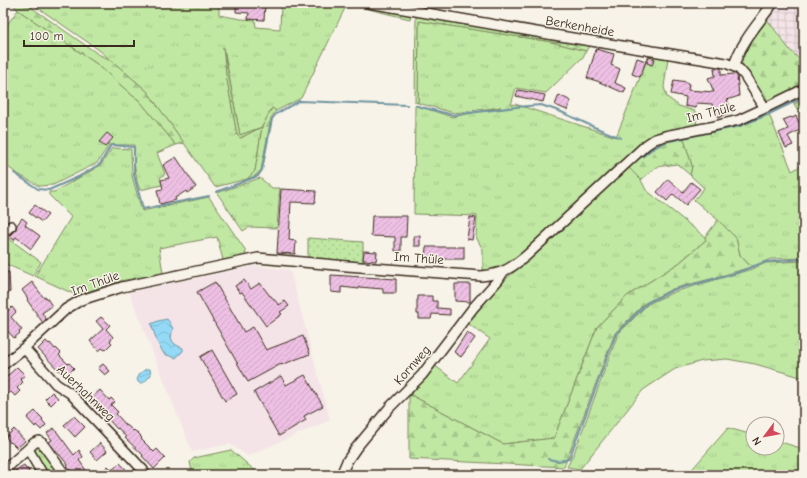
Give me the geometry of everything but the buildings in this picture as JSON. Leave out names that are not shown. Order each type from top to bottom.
[{"type":"street","name":"Berkenheide","points":[[369,3],[726,63],[739,69],[746,76],[765,108]]},
{"type":"street","points":[[734,66],[737,56],[773,3]]},
{"type":"street","name":"Im Thüle","points":[[3,366],[66,309],[80,300],[122,287],[258,258],[481,276],[503,272],[513,267],[526,256],[655,139],[739,120],[804,89]]},
{"type":"street","points":[[3,232],[11,226]]},
{"type":"street","name":"Kornweg","points":[[341,475],[347,461],[356,448],[390,407],[422,375],[473,308],[498,280],[503,272]]},
{"type":"street","name":"Auerhahnweg","points":[[24,348],[56,384],[70,393],[142,470],[144,475]]},
{"type":"street","points":[[3,471],[34,443],[39,441],[42,442],[65,475]]},
{"type":"street","points":[[28,449],[43,475]]},
{"type":"shaded area","points":[[777,3],[804,3],[804,64],[789,49],[766,18]]},
{"type":"shaded area","points":[[254,266],[290,270],[330,420],[248,456],[230,444],[192,452],[129,292]]},
{"type":"green space","points":[[12,3],[25,3],[98,54],[111,60],[147,91],[184,143],[176,145],[139,100],[97,64],[18,10]]},
{"type":"green space","points":[[31,3],[219,3],[219,15],[255,20],[256,27],[280,29],[281,3],[335,3],[346,6],[301,98],[276,111],[272,108],[262,127],[255,171],[247,179],[215,187],[147,91],[99,50]],"holes":[[[225,54],[240,135],[257,129],[241,138],[237,135],[226,74]]]},
{"type":"green space","points":[[335,3],[355,3],[411,14],[410,19],[351,5],[346,6]]},
{"type":"green space","points":[[18,10],[97,64],[139,100],[176,145],[157,153],[165,174],[160,178],[162,185],[140,190],[137,182],[134,162],[134,145],[109,145],[97,163],[53,185],[39,186],[16,173],[3,163],[3,30]]},
{"type":"green space","points":[[419,14],[590,44],[586,51],[552,42],[419,21],[418,103],[415,102],[416,16]]},
{"type":"green space","points":[[766,18],[789,49],[804,64],[804,85],[769,102],[742,66],[742,53]]},
{"type":"green space","points":[[419,21],[552,42],[586,51],[583,57],[546,93],[516,88],[511,105],[515,104],[616,137],[649,55],[668,58],[664,87],[667,97],[679,106],[695,111],[697,126],[662,133],[637,148],[516,259],[501,268],[483,270],[483,250],[476,237],[477,216],[414,214],[415,105],[452,117],[501,107],[454,113],[418,103]]},
{"type":"green space","points":[[223,47],[240,135],[262,127],[240,138],[237,135],[226,74]]},
{"type":"green space","points":[[804,99],[804,119],[794,104]]},
{"type":"green space","points":[[272,108],[276,111],[271,118],[261,170],[257,175],[247,179],[255,171],[262,127]]},
{"type":"green space","points":[[769,114],[792,171],[804,164],[804,258],[771,259],[751,267],[740,255],[736,238],[718,220],[694,200],[704,188],[690,175],[692,166],[683,136],[737,127]]},
{"type":"green space","points":[[683,136],[692,166],[690,175],[677,164],[656,167],[641,180],[629,168],[654,145]]},
{"type":"green space","points":[[112,148],[131,149],[132,176],[142,211],[209,197],[246,251],[245,256],[223,260],[217,237],[159,248],[163,273],[120,281],[78,296],[35,276],[71,217],[49,195],[49,192],[54,192],[101,165]]},
{"type":"green space","points":[[629,168],[641,180],[646,190],[705,237],[706,240],[679,263],[627,296],[597,327],[554,438],[503,444],[409,394],[434,365],[458,383],[490,339],[467,323],[509,276]]},
{"type":"green space","points":[[260,178],[272,188],[280,188],[277,228],[249,227],[243,231],[217,193]]},
{"type":"green space","points":[[718,220],[736,238],[740,255],[751,267],[672,289],[645,303],[615,333],[564,467],[409,459],[409,394],[503,444],[554,438],[597,327],[627,296],[679,263],[706,240],[705,237]]},
{"type":"green space","points":[[4,235],[41,262],[33,276],[3,263]]},
{"type":"green space","points":[[308,238],[363,242],[363,262],[308,258]]},
{"type":"green space","points":[[804,261],[804,378],[755,364],[727,359],[702,361],[675,369],[643,390],[580,469],[567,467],[574,453],[618,334],[648,304],[674,292],[752,269],[766,263]]},
{"type":"green space","points":[[728,428],[745,433],[745,456],[785,456],[785,443],[804,449],[804,475],[687,475]]},
{"type":"green space","points":[[39,445],[62,475],[46,475],[33,450],[34,447]]},
{"type":"green space","points":[[231,450],[260,475],[193,475],[190,462],[194,458]]},
{"type":"water","points":[[167,319],[173,329],[171,336],[172,341],[176,345],[183,348],[183,351],[176,358],[164,354],[158,344],[151,324]]},
{"type":"water","points":[[147,369],[150,369],[151,375],[145,382],[139,383],[137,380],[139,375]]},
{"type":"waterway","points":[[642,157],[652,149],[665,142],[740,126],[804,97]]},
{"type":"waterway","points":[[216,192],[258,176],[262,170],[272,119],[276,114],[299,101],[407,105]]},
{"type":"waterway","points":[[417,106],[453,115],[541,105],[559,111],[621,138]]},
{"type":"waterway","points":[[14,173],[38,189],[49,190],[78,177],[100,164],[111,145],[134,147],[134,175],[143,209],[209,196]]},
{"type":"waterway","points":[[548,459],[558,461],[569,459],[616,334],[647,303],[673,290],[733,274],[765,262],[804,259]]}]
